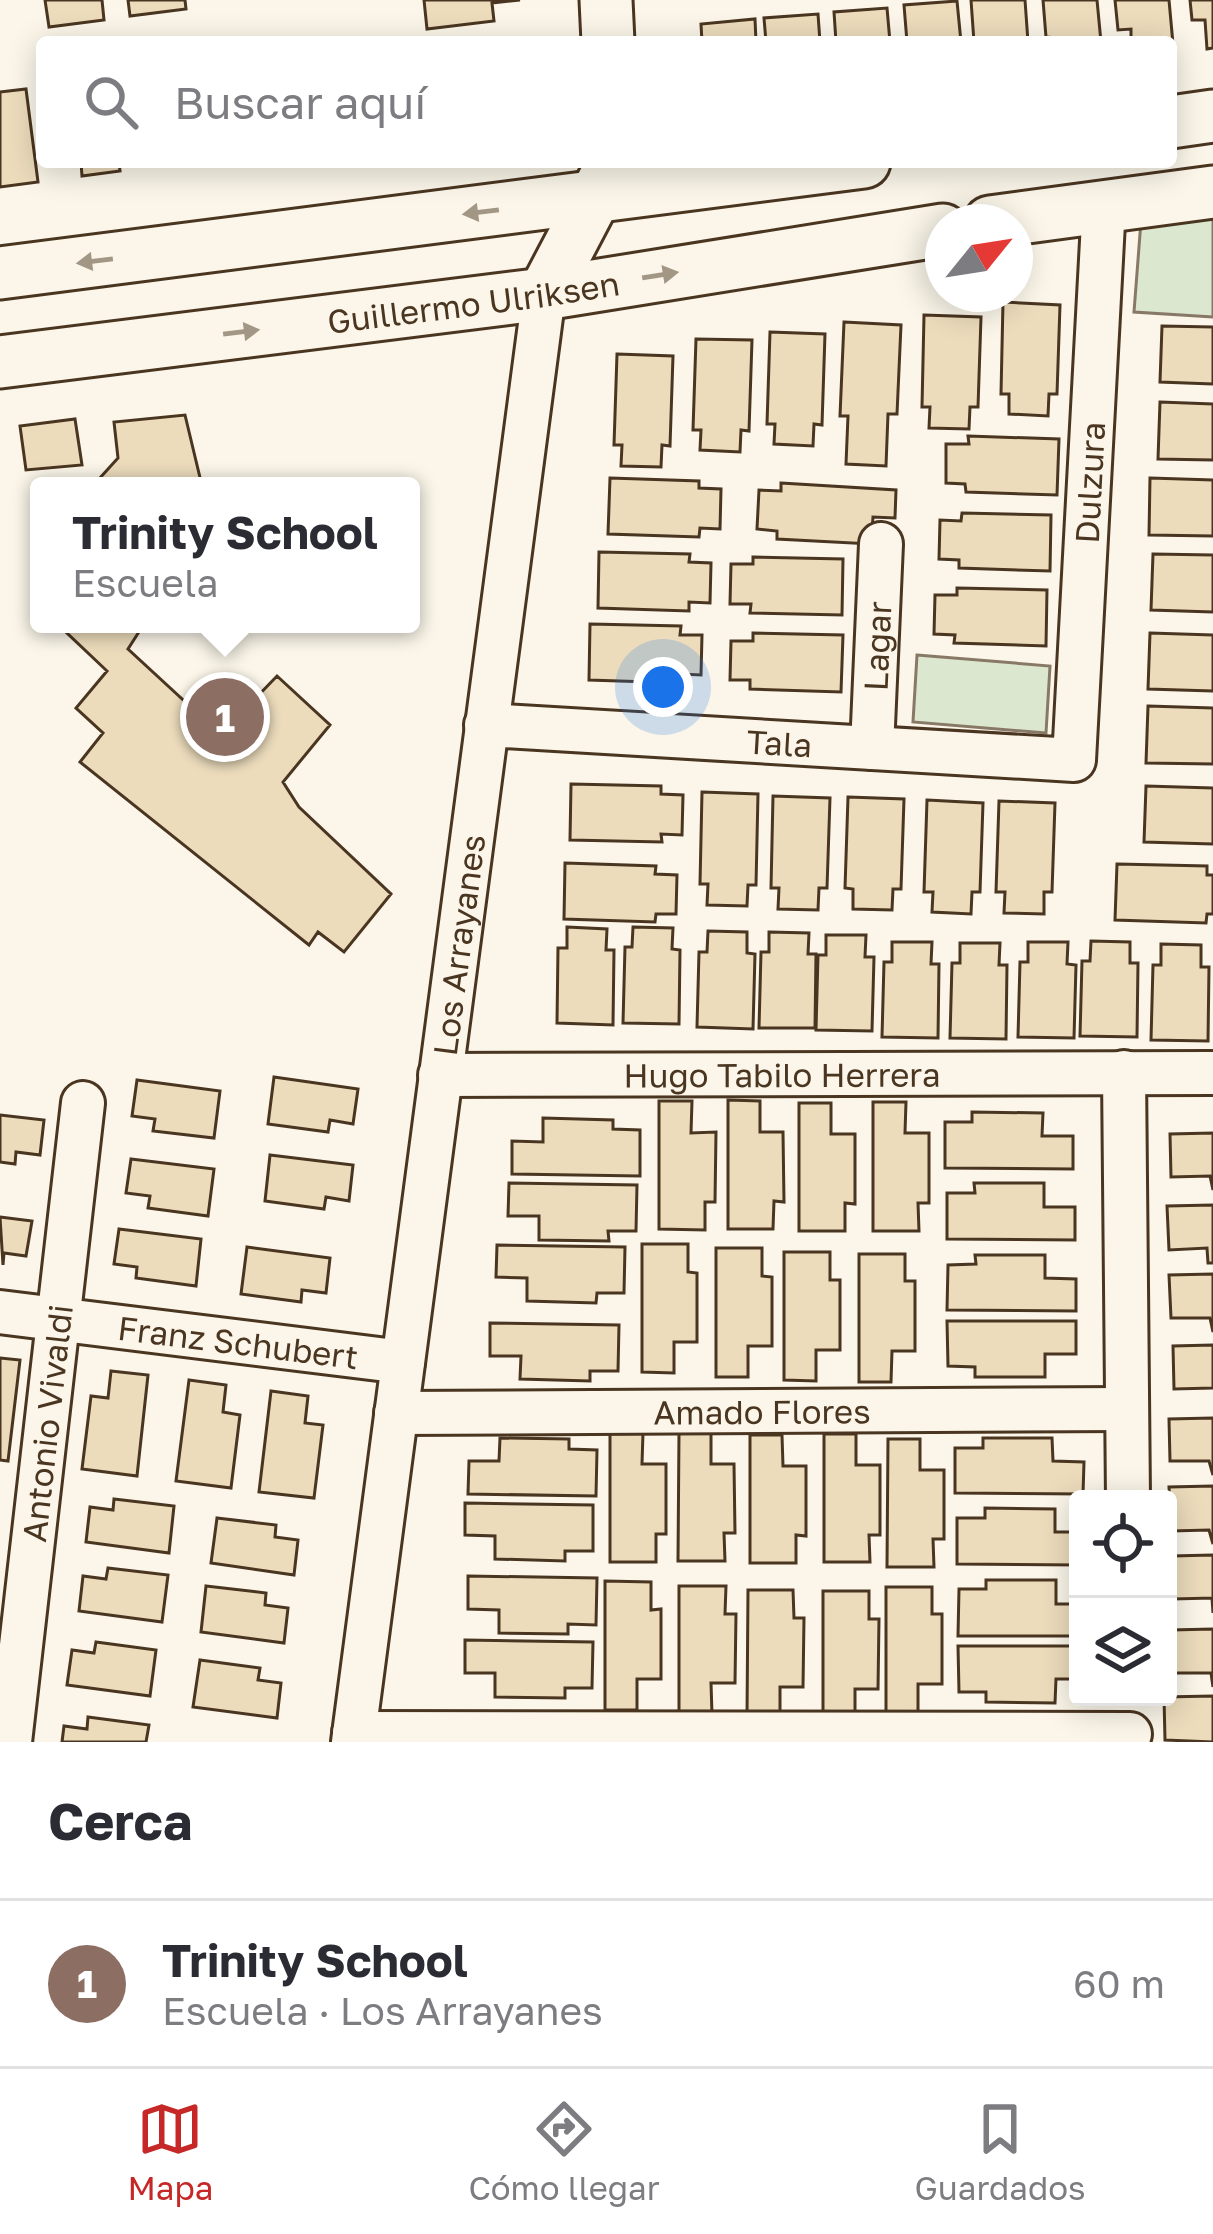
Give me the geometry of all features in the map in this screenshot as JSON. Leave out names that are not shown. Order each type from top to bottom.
[{"type":"street","points":[[606,0],[608,36]]},
{"type":"street","points":[[1177,121],[1213,116]]},
{"type":"street","points":[[0,273],[605,180],[778,168]]},
{"type":"street","name":"Los Arrayanes","points":[[353,1737],[544,294],[605,180]]},
{"type":"street","points":[[1033,215],[1213,192]]},
{"type":"street","name":"Dulzura","points":[[1074,760],[1104,204]]},
{"type":"street","name":"Guillermo Ulriksen","points":[[0,362],[544,294],[925,233]]},
{"type":"street","name":"Lagar","points":[[872,748],[881,544]]},
{"type":"street","name":"Tala","points":[[486,725],[1074,760]]},
{"type":"street","points":[[1124,1072],[1128,1490]]},
{"type":"street","name":"Hugo Tabilo Herrera","points":[[440,1075],[1213,1073]]},
{"type":"street","name":"Antonio Vivaldi","points":[[10,1742],[83,1103]]},
{"type":"street","name":"Franz Schubert","points":[[0,1312],[403,1361]]},
{"type":"street","name":"Amado Flores","points":[[396,1413],[1127,1409]]},
{"type":"street","points":[[353,1737],[1130,1725]]},
{"type":"green space","points":[[1213,215],[1213,317],[1134,312],[1141,221]]},
{"type":"green space","points":[[917,655],[1050,666],[1046,733],[913,722]]},
{"type":"building","points":[[45,0],[102,0],[104,20],[49,27]]},
{"type":"building","points":[[128,0],[185,0],[186,9],[130,16]]},
{"type":"building","points":[[424,0],[520,0],[492,3],[494,21],[427,29]]},
{"type":"building","points":[[971,0],[1025,0],[1028,36],[974,36]]},
{"type":"building","points":[[1043,0],[1097,0],[1100,36],[1046,36]]},
{"type":"building","points":[[1115,0],[1169,0],[1172,36],[1131,36],[1131,29],[1118,30]]},
{"type":"building","points":[[1190,0],[1213,0],[1213,48],[1207,49],[1205,20],[1192,20]]},
{"type":"building","points":[[957,1],[960,36],[907,36],[904,5]]},
{"type":"building","points":[[887,8],[889,36],[836,36],[834,12]]},
{"type":"building","points":[[818,14],[820,36],[766,36],[764,18]]},
{"type":"building","points":[[755,19],[756,36],[702,36],[701,24]]},
{"type":"building","points":[[26,89],[38,182],[0,187],[0,92]]},
{"type":"building","points":[[81,168],[120,168],[120,171],[82,176]]},
{"type":"building","points":[[1033,304],[1060,305],[1057,394],[1049,394],[1048,416],[1009,414],[1009,394],[1001,394],[1003,312],[1033,312]]},
{"type":"building","points":[[924,315],[981,317],[978,407],[970,407],[969,429],[929,428],[930,407],[922,407]]},
{"type":"building","points":[[844,322],[901,325],[897,414],[888,414],[886,466],[846,464],[848,416],[840,416]]},
{"type":"building","points":[[1162,326],[1213,327],[1213,384],[1160,382]]},
{"type":"building","points":[[770,332],[825,334],[822,425],[814,424],[813,446],[774,444],[775,424],[767,424]]},
{"type":"building","points":[[696,339],[752,340],[749,431],[741,430],[740,452],[700,450],[701,430],[693,430]]},
{"type":"building","points":[[617,354],[673,356],[670,446],[662,445],[661,467],[621,466],[622,445],[614,445]]},
{"type":"building","points":[[1160,402],[1213,404],[1213,460],[1158,459]]},
{"type":"building","points":[[185,415],[200,477],[101,477],[118,458],[114,422]]},
{"type":"building","points":[[75,419],[82,465],[26,470],[20,426]]},
{"type":"building","points":[[968,436],[1059,439],[1057,495],[966,492],[965,484],[946,483],[946,444],[969,444]]},
{"type":"building","points":[[610,478],[699,481],[699,488],[721,489],[720,529],[700,528],[699,537],[608,534]]},
{"type":"building","points":[[1150,478],[1213,480],[1213,536],[1149,535]]},
{"type":"building","points":[[781,483],[896,490],[895,518],[873,517],[871,544],[777,539],[777,531],[757,529],[759,490],[781,491]]},
{"type":"building","points":[[962,513],[1051,515],[1050,571],[959,568],[959,560],[939,559],[940,520],[961,521]]},
{"type":"building","points":[[599,552],[690,554],[689,562],[711,563],[710,603],[689,602],[689,611],[598,608]]},
{"type":"building","points":[[1153,554],[1213,555],[1213,612],[1151,610]]},
{"type":"building","points":[[753,557],[843,559],[842,615],[750,613],[751,604],[730,604],[731,564],[753,564]]},
{"type":"building","points":[[957,588],[1047,590],[1046,646],[954,643],[955,635],[934,634],[935,595],[957,595]]},
{"type":"building","points":[[590,624],[681,626],[680,635],[702,635],[701,675],[681,674],[680,683],[589,680]]},
{"type":"building","points":[[67,633],[138,633],[128,649],[206,721],[226,729],[277,676],[330,725],[283,782],[299,807],[391,894],[344,952],[318,932],[309,945],[80,762],[103,733],[76,708],[107,671]]},
{"type":"building","points":[[753,633],[843,635],[841,692],[750,689],[750,680],[730,680],[731,641],[753,641]]},
{"type":"building","points":[[1150,633],[1213,635],[1213,691],[1148,689]]},
{"type":"building","points":[[1148,706],[1213,708],[1213,764],[1146,763]]},
{"type":"building","points":[[571,784],[661,786],[661,794],[683,795],[682,835],[661,834],[662,842],[570,840]]},
{"type":"building","points":[[1146,786],[1213,788],[1213,844],[1144,842]]},
{"type":"building","points":[[702,792],[758,794],[756,885],[748,885],[747,906],[707,905],[708,884],[700,884]]},
{"type":"building","points":[[773,796],[830,798],[827,888],[819,888],[818,910],[778,909],[779,888],[771,888]]},
{"type":"building","points":[[848,797],[904,799],[901,889],[893,889],[892,910],[853,909],[853,889],[845,888]]},
{"type":"building","points":[[927,800],[983,803],[980,892],[972,892],[971,914],[932,912],[933,892],[924,892]]},
{"type":"building","points":[[999,801],[1055,803],[1052,892],[1044,892],[1044,914],[1004,913],[1005,892],[996,892]]},
{"type":"building","points":[[565,863],[656,866],[655,874],[677,875],[676,914],[656,914],[655,922],[564,919]]},
{"type":"building","points":[[1117,864],[1207,866],[1207,875],[1213,875],[1213,914],[1207,914],[1206,923],[1115,920]]},
{"type":"building","points":[[567,927],[607,929],[606,950],[614,950],[613,1025],[557,1023],[558,948],[567,948]]},
{"type":"building","points":[[633,927],[673,928],[672,949],[680,950],[679,1024],[623,1023],[625,947],[632,947]]},
{"type":"building","points":[[708,931],[747,932],[747,953],[755,954],[753,1029],[697,1027],[699,952],[707,952]]},
{"type":"building","points":[[769,932],[809,933],[808,954],[816,954],[815,1028],[759,1028],[761,952],[769,952]]},
{"type":"building","points":[[826,935],[866,935],[865,957],[874,957],[872,1031],[816,1030],[818,955],[826,955]]},
{"type":"building","points":[[1091,941],[1130,942],[1130,963],[1138,963],[1137,1037],[1080,1036],[1082,961],[1090,961]]},
{"type":"building","points":[[892,942],[932,942],[931,964],[939,964],[938,1038],[882,1037],[884,962],[892,962]]},
{"type":"building","points":[[1028,942],[1068,942],[1067,964],[1076,965],[1074,1038],[1018,1037],[1020,962],[1028,962]]},
{"type":"building","points":[[960,943],[1000,943],[999,965],[1007,965],[1006,1039],[950,1038],[952,963],[960,963]]},
{"type":"building","points":[[1161,944],[1201,945],[1201,967],[1209,967],[1208,1041],[1151,1040],[1153,965],[1161,965]]},
{"type":"building","points":[[274,1077],[358,1089],[353,1124],[330,1120],[328,1132],[268,1124]]},
{"type":"building","points":[[137,1080],[220,1091],[214,1138],[153,1131],[155,1119],[132,1116]]},
{"type":"building","points":[[728,1100],[760,1101],[760,1132],[783,1132],[784,1202],[774,1201],[773,1229],[728,1229]]},
{"type":"building","points":[[659,1101],[692,1101],[691,1133],[716,1132],[715,1202],[705,1202],[705,1230],[659,1229]]},
{"type":"building","points":[[873,1102],[906,1102],[905,1133],[929,1133],[929,1203],[918,1203],[919,1231],[873,1231]]},
{"type":"building","points":[[799,1103],[831,1103],[831,1134],[855,1134],[855,1204],[845,1203],[845,1231],[799,1231]]},
{"type":"building","points":[[972,1112],[1043,1113],[1042,1136],[1073,1136],[1073,1169],[945,1168],[945,1122],[972,1122]]},
{"type":"building","points":[[0,1115],[44,1120],[40,1155],[16,1152],[15,1164],[0,1162]]},
{"type":"building","points":[[543,1118],[613,1120],[613,1129],[640,1130],[640,1176],[512,1174],[512,1141],[543,1142]]},
{"type":"building","points":[[1213,1133],[1213,1190],[1210,1176],[1171,1177],[1170,1134]]},
{"type":"building","points":[[270,1155],[353,1165],[349,1201],[326,1197],[324,1209],[265,1201]]},
{"type":"building","points":[[131,1159],[214,1169],[208,1216],[148,1208],[150,1196],[126,1193]]},
{"type":"building","points":[[509,1183],[637,1185],[636,1231],[608,1231],[609,1241],[539,1240],[539,1216],[508,1216]]},
{"type":"building","points":[[974,1183],[1044,1183],[1044,1207],[1075,1207],[1075,1240],[947,1239],[947,1193],[975,1193]]},
{"type":"building","points":[[1213,1205],[1213,1263],[1208,1263],[1207,1248],[1169,1250],[1167,1206]]},
{"type":"building","points":[[0,1217],[32,1221],[26,1256],[4,1253],[3,1265]]},
{"type":"building","points":[[119,1229],[201,1239],[196,1286],[136,1278],[137,1267],[114,1264]]},
{"type":"building","points":[[642,1244],[688,1244],[688,1272],[697,1273],[697,1342],[674,1342],[674,1373],[642,1372]]},
{"type":"building","points":[[497,1245],[625,1247],[624,1293],[597,1293],[596,1303],[527,1301],[527,1278],[496,1277]]},
{"type":"building","points":[[247,1247],[330,1258],[326,1293],[302,1290],[301,1302],[241,1294]]},
{"type":"building","points":[[716,1248],[762,1248],[762,1276],[772,1277],[772,1346],[748,1346],[748,1377],[716,1377]]},
{"type":"building","points":[[784,1252],[830,1252],[830,1280],[840,1280],[840,1350],[816,1350],[816,1381],[784,1380]]},
{"type":"building","points":[[859,1254],[905,1254],[905,1281],[915,1281],[915,1351],[892,1351],[891,1382],[859,1382]]},
{"type":"building","points":[[975,1255],[1045,1255],[1045,1278],[1076,1279],[1076,1311],[947,1310],[948,1265],[976,1264]]},
{"type":"building","points":[[1213,1274],[1213,1332],[1210,1318],[1171,1318],[1169,1275]]},
{"type":"building","points":[[947,1321],[1076,1321],[1076,1354],[1045,1354],[1045,1377],[975,1377],[975,1367],[948,1366]]},
{"type":"building","points":[[490,1323],[619,1325],[618,1371],[590,1371],[590,1381],[520,1379],[521,1356],[490,1356]]},
{"type":"building","points":[[1213,1345],[1213,1388],[1174,1389],[1173,1346]]},
{"type":"building","points":[[0,1358],[20,1360],[8,1461],[0,1460]]},
{"type":"building","points":[[111,1371],[148,1375],[137,1476],[82,1469],[91,1396],[108,1398]]},
{"type":"building","points":[[189,1380],[226,1385],[223,1412],[240,1415],[231,1488],[176,1481]]},
{"type":"building","points":[[271,1391],[308,1396],[305,1423],[323,1425],[314,1498],[259,1492]]},
{"type":"building","points":[[1213,1418],[1213,1475],[1209,1461],[1170,1461],[1169,1419]]},
{"type":"building","points":[[610,1433],[643,1433],[642,1464],[666,1464],[666,1534],[656,1534],[656,1562],[610,1562]]},
{"type":"building","points":[[679,1433],[711,1433],[711,1464],[734,1464],[735,1533],[724,1533],[725,1561],[678,1561]]},
{"type":"building","points":[[824,1434],[856,1434],[856,1465],[880,1465],[880,1535],[869,1535],[870,1562],[824,1562]]},
{"type":"building","points":[[750,1435],[782,1435],[783,1466],[806,1466],[806,1536],[796,1535],[796,1563],[750,1563]]},
{"type":"building","points":[[500,1438],[569,1439],[569,1449],[597,1450],[596,1496],[468,1494],[469,1461],[499,1461]]},
{"type":"building","points":[[983,1438],[1052,1438],[1053,1461],[1084,1462],[1083,1490],[955,1493],[955,1448],[983,1448]]},
{"type":"building","points":[[888,1439],[920,1439],[920,1470],[944,1470],[944,1539],[933,1539],[934,1567],[887,1567]]},
{"type":"building","points":[[1213,1486],[1213,1544],[1209,1530],[1177,1531],[1177,1490],[1169,1487]]},
{"type":"building","points":[[114,1499],[174,1506],[169,1553],[86,1542],[90,1507],[113,1510]]},
{"type":"building","points":[[465,1503],[593,1505],[593,1551],[565,1551],[565,1561],[495,1559],[495,1536],[465,1535]]},
{"type":"building","points":[[985,1508],[1055,1509],[1055,1532],[1069,1532],[1069,1565],[957,1564],[957,1518],[985,1518]]},
{"type":"building","points":[[217,1518],[276,1525],[275,1537],[298,1540],[294,1575],[211,1563]]},
{"type":"building","points":[[1213,1555],[1213,1613],[1212,1598],[1177,1599],[1177,1556]]},
{"type":"building","points":[[108,1568],[168,1575],[162,1622],[79,1611],[83,1576],[106,1579]]},
{"type":"building","points":[[468,1576],[597,1578],[596,1625],[568,1624],[568,1634],[499,1633],[499,1610],[468,1609]]},
{"type":"building","points":[[986,1580],[1056,1580],[1056,1604],[1069,1604],[1069,1636],[958,1636],[959,1589],[986,1589]]},
{"type":"building","points":[[605,1581],[651,1582],[651,1610],[661,1609],[661,1679],[637,1679],[637,1710],[605,1710]]},
{"type":"building","points":[[206,1586],[266,1593],[265,1605],[288,1608],[284,1643],[201,1632]]},
{"type":"building","points":[[679,1586],[726,1586],[725,1614],[736,1614],[735,1683],[711,1683],[712,1714],[679,1714]]},
{"type":"building","points":[[886,1587],[932,1587],[932,1614],[942,1614],[942,1684],[918,1684],[918,1715],[886,1715]]},
{"type":"building","points":[[748,1590],[793,1590],[794,1618],[804,1618],[803,1687],[780,1687],[780,1718],[747,1718]]},
{"type":"building","points":[[823,1591],[869,1591],[869,1619],[879,1619],[878,1689],[855,1689],[855,1719],[823,1719]]},
{"type":"building","points":[[1213,1629],[1213,1687],[1211,1673],[1177,1673],[1177,1630]]},
{"type":"building","points":[[465,1640],[593,1642],[592,1688],[565,1688],[565,1698],[495,1697],[495,1673],[465,1673]]},
{"type":"building","points":[[96,1642],[156,1650],[150,1696],[67,1685],[72,1650],[94,1653]]},
{"type":"building","points":[[958,1646],[1069,1646],[1069,1679],[1056,1679],[1055,1703],[986,1702],[986,1692],[959,1692]]},
{"type":"building","points":[[200,1660],[260,1668],[258,1680],[281,1683],[277,1718],[193,1707]]},
{"type":"building","points":[[1213,1696],[1213,1742],[1165,1740],[1164,1706],[1177,1706],[1177,1697]]},
{"type":"building","points":[[88,1717],[149,1725],[146,1742],[62,1742],[64,1726],[87,1729]]},
{"type":"place","name":"Trinity School","points":[[225,717]]}]
